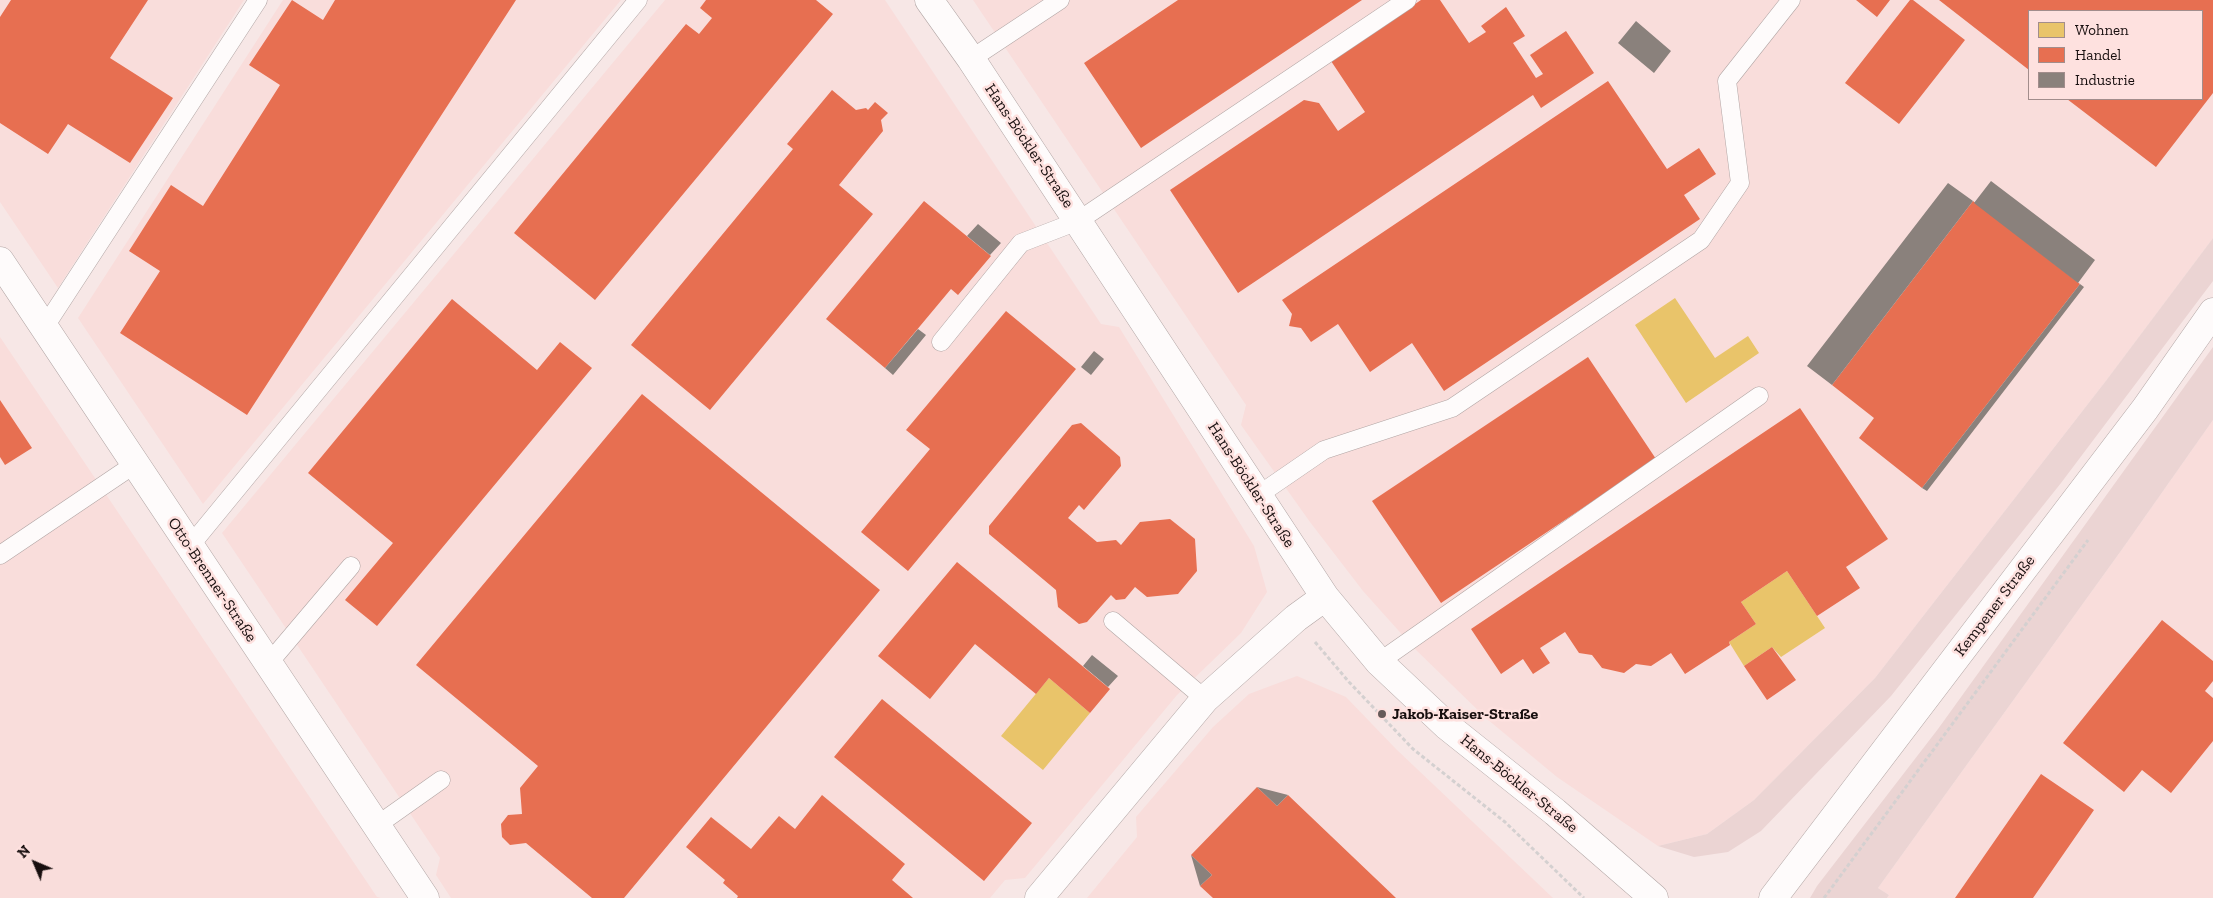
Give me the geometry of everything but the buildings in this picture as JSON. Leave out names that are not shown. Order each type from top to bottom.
[{"type":"street","name":"Hans-Böckler-Straße","points":[[929,0],[971,59],[1325,597],[1379,662],[1446,726],[1555,812],[1654,898]]},
{"type":"street","name":"Otto-Brenner-Straße","points":[[0,261],[425,898]]},
{"type":"street","name":"Kempener Straße","points":[[1772,898],[2145,409],[2213,312]]},
{"type":"street","points":[[1039,898],[1205,699],[1296,618],[1325,597]]},
{"type":"lane","points":[[44,328],[258,0]]},
{"type":"lane","points":[[190,546],[638,0]]},
{"type":"lane","points":[[971,59],[1060,0]]},
{"type":"lane","points":[[941,342],[1021,243],[1078,221],[1407,0]]},
{"type":"lane","points":[[1257,496],[1324,450],[1452,408],[1701,240],[1740,183],[1727,81],[1791,0]]},
{"type":"lane","points":[[1379,662],[1759,396]]},
{"type":"lane","points":[[0,555],[135,464]]},
{"type":"lane","points":[[268,664],[351,566]]},
{"type":"lane","points":[[1112,621],[1205,699]]},
{"type":"lane","points":[[376,826],[441,780]]},
{"type":"path","points":[[1824,898],[2089,539]]},
{"type":"path","points":[[1296,618],[1336,668],[1406,743],[1428,763],[1505,822],[1584,898]]},
{"type":"shaded area","points":[[0,0],[244,0],[58,288],[0,202]]},
{"type":"shaded area","points":[[283,0],[621,0],[203,504],[78,318]]},
{"type":"shaded area","points":[[665,0],[885,0],[1101,324],[1119,327],[1254,546],[1267,592],[1241,633],[1177,695],[1025,878],[1005,880],[990,898],[451,898],[436,875],[440,858],[222,533]]},
{"type":"shaded area","points":[[973,0],[2213,0],[2213,238],[2105,382],[1875,678],[1754,800],[1707,834],[1658,846],[1557,777],[1487,719],[1415,649],[1363,591],[1310,522],[1241,425],[1246,405]]},
{"type":"shaded area","points":[[2213,238],[2213,281],[2061,483],[1891,696],[1761,831],[1728,852],[1694,857],[1658,846],[1707,834],[1754,800],[1875,678],[2105,382]]},
{"type":"shaded area","points":[[0,337],[377,897],[381,898],[0,898]]},
{"type":"shaded area","points":[[2213,347],[2213,420],[1878,888],[1889,895],[1887,898],[1810,898],[1817,886],[1938,729]]},
{"type":"shaded area","points":[[2213,420],[2213,898],[1887,898],[1889,895],[1878,888]]},
{"type":"shaded area","points":[[1297,676],[1346,697],[1396,749],[1553,898],[1087,898],[1137,837],[1136,817],[1213,727],[1249,694]]},
{"type":"place","name":"Jakob-Kaiser-Straße","points":[[1382,714]]}]
